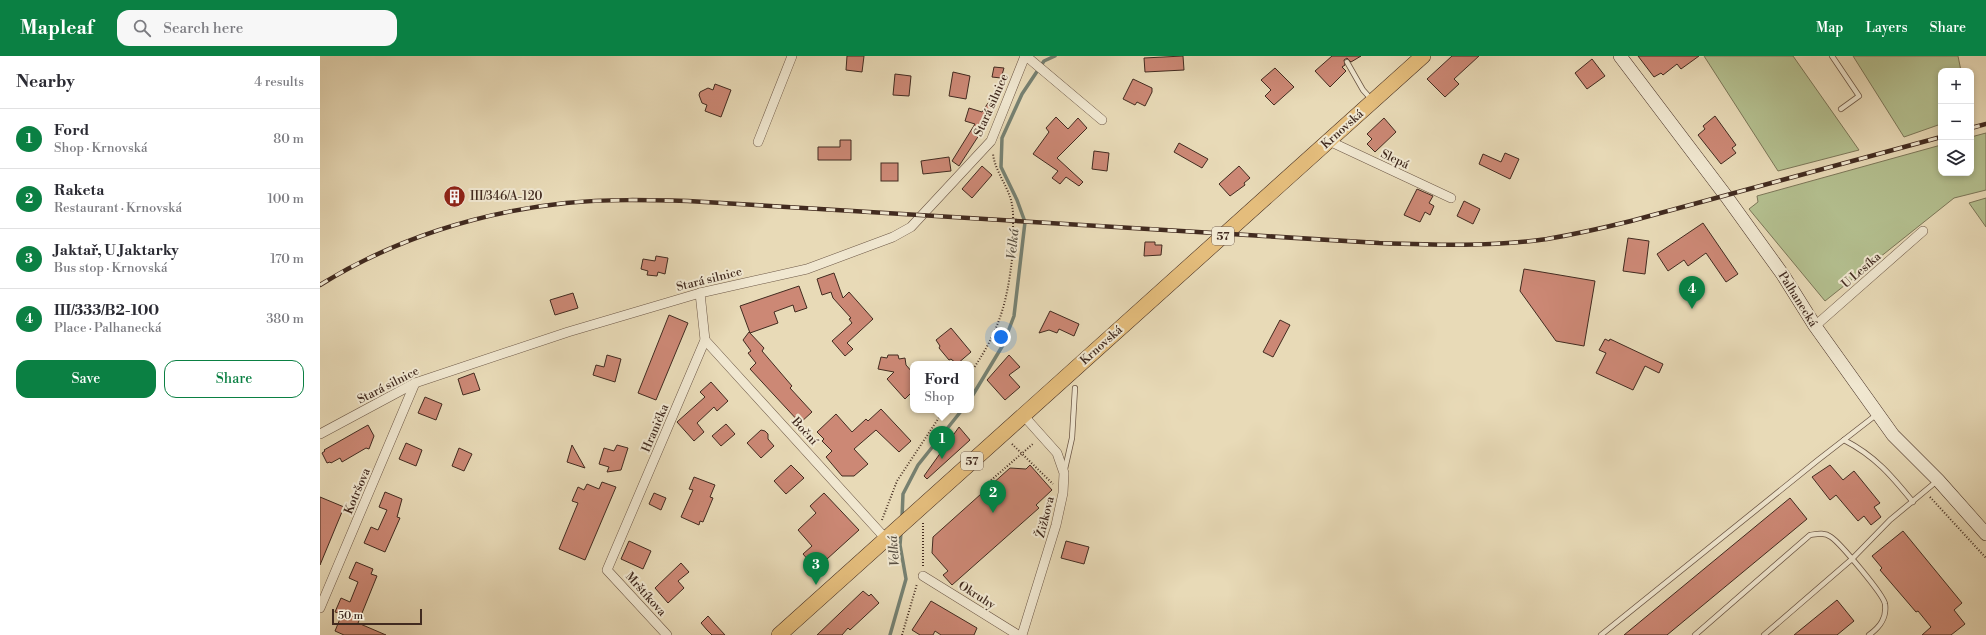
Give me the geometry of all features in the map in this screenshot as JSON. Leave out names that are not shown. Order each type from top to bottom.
[{"type":"main road","name":"Krnovská","points":[[779,635],[882,534],[919,509],[1423,56]]},
{"type":"street","points":[[758,142],[792,56]]},
{"type":"street","name":"Palhanecká","points":[[1620,56],[1770,257],[1815,326],[1893,435],[1938,480],[1986,534]]},
{"type":"street","points":[[1028,58],[1102,120]]},
{"type":"street","name":"Stará silnice","points":[[320,434],[415,383],[568,332],[700,293],[807,270],[893,237],[911,227],[991,141],[1028,58]]},
{"type":"street","name":"Slepá","points":[[1329,141],[1451,198]]},
{"type":"street","name":"U Lesíka","points":[[1815,326],[1923,231]]},
{"type":"street","name":"Hranička","points":[[607,570],[705,340],[700,293]]},
{"type":"street","name":"Boční","points":[[705,340],[882,534]]},
{"type":"street","name":"Kotršova","points":[[320,608],[415,383]]},
{"type":"street","name":"Žižkova","points":[[1022,635],[1056,525],[1063,493],[1064,473],[1057,453],[1023,415]]},
{"type":"street","name":"Mrštíkova","points":[[607,570],[667,635]]},
{"type":"street","name":"Okruhy","points":[[923,576],[1018,635]]},
{"type":"lane","points":[[1832,56],[1859,96],[1841,109]]},
{"type":"lane","points":[[1347,62],[1363,90],[1373,102]]},
{"type":"lane","points":[[1064,473],[1072,438],[1075,388]]},
{"type":"lane","points":[[1601,635],[1878,414]]},
{"type":"lane","points":[[1844,440],[1864,450],[1890,473],[1913,502]]},
{"type":"lane","points":[[1764,635],[1852,559],[1890,520],[1938,480]]},
{"type":"lane","points":[[1695,635],[1810,535],[1821,534],[1830,536],[1852,559],[1885,602],[1885,615],[1879,628],[1869,635]]},
{"type":"path","points":[[974,368],[984,354],[999,324],[1008,289],[1015,231],[1013,231],[1013,214],[1010,197],[993,157],[991,141]]},
{"type":"path","points":[[882,534],[897,481],[942,413]]},
{"type":"path","points":[[1002,435],[1063,493]]},
{"type":"path","points":[[982,488],[1043,436]]},
{"type":"path","points":[[1925,491],[1986,558]]},
{"type":"path","points":[[902,635],[918,582],[923,576],[924,527],[919,509]]},
{"type":"green space","points":[[1704,56],[1793,56],[1859,150],[1778,171]]},
{"type":"green space","points":[[1853,56],[1958,56],[1960,68],[1938,68],[1938,125],[1904,137]]},
{"type":"green space","points":[[1986,133],[1986,190],[1954,198],[1825,301],[1749,209],[1758,202],[1757,196],[1938,146],[1938,176],[1974,176],[1974,136]]},
{"type":"green space","points":[[1986,198],[1986,227],[1969,203]]},
{"type":"building","points":[[847,56],[864,56],[862,72],[846,70]]},
{"type":"building","points":[[1183,56],[1184,70],[1145,72],[1144,58]]},
{"type":"building","points":[[1332,56],[1361,56],[1351,62],[1347,58],[1344,60],[1345,65],[1342,67],[1346,71],[1330,87],[1315,71]]},
{"type":"building","points":[[1452,56],[1479,56],[1454,79],[1459,84],[1445,97],[1427,79]]},
{"type":"building","points":[[1638,56],[1699,56],[1681,69],[1677,64],[1663,75],[1661,73],[1654,77]]},
{"type":"building","points":[[1592,59],[1605,76],[1587,89],[1575,73]]},
{"type":"building","points":[[994,67],[1004,68],[1001,78],[992,77]]},
{"type":"building","points":[[1275,68],[1294,87],[1274,105],[1265,96],[1271,90],[1261,80]]},
{"type":"building","points":[[953,72],[970,76],[966,99],[949,96]]},
{"type":"building","points":[[895,74],[911,76],[909,96],[893,95]]},
{"type":"building","points":[[1133,79],[1152,88],[1152,92],[1145,106],[1137,102],[1135,105],[1123,99]]},
{"type":"building","points":[[715,84],[731,90],[721,117],[705,111],[707,105],[702,103],[699,95],[700,92],[708,88],[713,90]]},
{"type":"building","points":[[988,103],[992,105],[983,129],[959,166],[952,161],[975,124],[965,121],[969,108],[982,112]]},
{"type":"building","points":[[1715,116],[1736,145],[1732,148],[1736,153],[1721,164],[1698,135],[1705,129],[1703,126]]},
{"type":"building","points":[[1056,117],[1068,129],[1078,118],[1087,128],[1057,158],[1083,182],[1079,186],[1066,177],[1060,184],[1052,178],[1058,171],[1033,154],[1049,132],[1046,128]]},
{"type":"building","points":[[1384,118],[1396,132],[1375,152],[1367,144],[1372,139],[1367,134]]},
{"type":"building","points":[[840,140],[851,140],[851,160],[818,160],[818,147],[840,147]]},
{"type":"building","points":[[1179,143],[1208,159],[1202,168],[1174,152]]},
{"type":"building","points":[[1094,151],[1109,153],[1107,171],[1092,169]]},
{"type":"building","points":[[1505,153],[1519,159],[1510,179],[1479,164],[1483,154],[1501,162]]},
{"type":"building","points":[[949,157],[951,171],[923,174],[921,161]]},
{"type":"building","points":[[881,163],[898,163],[898,181],[881,181]]},
{"type":"building","points":[[982,166],[992,175],[972,198],[962,189]]},
{"type":"building","points":[[1239,166],[1250,178],[1244,183],[1245,185],[1230,196],[1219,184]]},
{"type":"building","points":[[1417,189],[1433,196],[1429,203],[1434,206],[1430,215],[1425,212],[1420,222],[1404,215]]},
{"type":"building","points":[[1464,201],[1480,209],[1473,224],[1457,216]]},
{"type":"building","points":[[1703,223],[1738,274],[1726,282],[1706,253],[1688,266],[1684,260],[1668,271],[1657,254]]},
{"type":"building","points":[[1628,238],[1649,241],[1645,274],[1623,271]]},
{"type":"building","points":[[1145,242],[1155,242],[1155,245],[1162,245],[1161,255],[1144,256]]},
{"type":"building","points":[[656,256],[668,258],[665,274],[658,272],[657,276],[647,275],[648,271],[641,269],[643,259],[655,261]]},
{"type":"building","points":[[1524,269],[1595,281],[1584,346],[1556,341],[1520,291]]},
{"type":"building","points":[[834,273],[843,298],[849,292],[873,319],[847,343],[853,349],[845,356],[832,341],[852,323],[849,319],[851,318],[833,298],[831,292],[822,295],[817,279]]},
{"type":"building","points":[[799,286],[807,308],[795,312],[793,305],[774,312],[778,323],[750,333],[740,306]]},
{"type":"building","points":[[573,293],[578,308],[555,315],[550,300]]},
{"type":"building","points":[[1050,311],[1079,324],[1074,336],[1059,329],[1057,333],[1049,330],[1039,333]]},
{"type":"building","points":[[669,315],[688,323],[656,400],[638,393]]},
{"type":"building","points":[[1280,320],[1290,325],[1273,357],[1263,352]]},
{"type":"building","points":[[951,328],[971,352],[960,361],[949,360],[939,348],[940,346],[936,340]]},
{"type":"building","points":[[749,332],[764,348],[762,351],[792,386],[790,388],[812,412],[800,423],[750,369],[756,363],[748,353],[751,351],[743,340]]},
{"type":"building","points":[[1605,339],[1609,341],[1610,339],[1663,364],[1659,373],[1645,366],[1633,390],[1596,373],[1606,353],[1599,350]]},
{"type":"building","points":[[607,355],[621,359],[615,382],[593,375],[596,365],[604,367]]},
{"type":"building","points":[[888,355],[898,355],[899,359],[905,358],[906,365],[910,370],[910,394],[905,399],[887,379],[894,372],[878,369],[881,357],[887,358]]},
{"type":"building","points":[[1009,355],[1020,367],[1009,375],[1020,387],[1005,400],[987,380]]},
{"type":"building","points":[[474,373],[480,390],[463,395],[458,379]]},
{"type":"building","points":[[711,382],[728,401],[717,411],[714,407],[697,423],[704,432],[694,441],[677,422],[705,397],[700,392]]},
{"type":"building","points":[[425,397],[442,404],[436,420],[418,413]]},
{"type":"building","points":[[881,409],[911,441],[899,452],[876,430],[854,449],[868,464],[854,476],[842,476],[826,457],[832,451],[822,441],[824,439],[817,432],[836,414],[852,432],[866,419],[868,421]]},
{"type":"building","points":[[726,424],[735,434],[721,446],[712,436]]},
{"type":"building","points":[[368,425],[374,436],[369,449],[366,448],[342,462],[340,458],[331,463],[327,463],[322,453],[325,451],[324,450]]},
{"type":"building","points":[[959,427],[970,440],[927,479],[924,476]]},
{"type":"building","points":[[761,430],[768,434],[768,439],[774,446],[761,458],[747,443]]},
{"type":"building","points":[[406,443],[422,450],[416,466],[399,459]]},
{"type":"building","points":[[572,445],[585,468],[567,462]]},
{"type":"building","points":[[617,445],[628,448],[621,470],[607,472],[609,467],[599,464],[604,448],[614,451]]},
{"type":"building","points":[[459,448],[472,454],[464,471],[452,466]]},
{"type":"building","points":[[791,465],[804,478],[786,494],[774,481]]},
{"type":"building","points":[[1030,465],[1052,490],[1036,505],[1039,508],[952,585],[943,575],[948,571],[932,553],[933,537],[1010,468],[1026,469]]},
{"type":"building","points":[[1830,465],[1843,480],[1854,471],[1880,503],[1874,507],[1881,517],[1871,525],[1864,516],[1858,521],[1836,495],[1830,500],[1812,477]]},
{"type":"building","points":[[694,477],[715,485],[710,497],[713,498],[703,522],[700,521],[699,525],[681,517],[693,490],[689,489]]},
{"type":"building","points":[[602,482],[616,487],[585,560],[559,549],[578,503],[572,501],[578,487],[584,490],[587,484],[599,489]]},
{"type":"building","points":[[385,492],[402,499],[397,517],[400,518],[385,552],[364,543],[371,527],[378,530],[387,510],[379,507]]},
{"type":"building","points":[[654,493],[666,498],[661,510],[649,504]]},
{"type":"building","points":[[824,493],[859,530],[816,569],[803,554],[812,546],[798,530],[816,513],[810,506]]},
{"type":"building","points":[[320,497],[344,507],[320,565]]},
{"type":"building","points":[[1790,498],[1807,519],[1667,635],[1624,635]]},
{"type":"building","points":[[1903,531],[1962,603],[1954,610],[1965,624],[1951,635],[1922,635],[1931,627],[1880,570],[1882,568],[1872,556]]},
{"type":"building","points":[[629,541],[651,551],[643,569],[621,559]]},
{"type":"building","points":[[1066,541],[1089,547],[1084,564],[1061,558]]},
{"type":"building","points":[[356,562],[373,569],[371,574],[377,576],[358,623],[386,635],[344,635],[335,631],[342,614],[335,612],[341,598],[350,602],[358,582],[349,578]]},
{"type":"building","points":[[681,563],[689,572],[678,581],[684,588],[668,603],[655,588]]},
{"type":"building","points":[[863,591],[869,596],[871,594],[879,603],[850,630],[848,628],[842,635],[817,635]]},
{"type":"building","points":[[1837,600],[1854,621],[1837,635],[1794,635]]},
{"type":"building","points":[[931,601],[977,628],[974,635],[941,635],[935,631],[933,635],[920,635],[912,630]]},
{"type":"building","points":[[708,616],[725,635],[712,635],[707,630],[701,623]]},
{"type":"waterway","name":"Velká","points":[[974,393],[1003,345],[1014,316],[1025,222],[1017,200],[1001,167],[1002,138],[1022,94],[1044,61],[1055,56]]},
{"type":"waterway","name":"Velká","points":[[902,518],[903,494],[918,465],[960,413]]},
{"type":"waterway","name":"Velká","points":[[890,635],[906,579],[900,545],[901,532]]},
{"type":"railway","points":[[1974,127],[1986,124]]},
{"type":"railway","points":[[320,285],[378,254],[438,230],[502,213],[534,207],[597,201],[688,201],[1379,243],[1463,245],[1526,242],[1568,235],[1631,221],[1938,138]]},
{"type":"place","name":"III/346/A-120","points":[[455,196]]},
{"type":"place","name":"III/333/B2-100","points":[[1692,309]]},
{"type":"place","name":"Ford","points":[[942,459]]},
{"type":"place","name":"Raketa","points":[[993,513]]},
{"type":"place","name":"Jaktař, U Jaktarky","points":[[816,585]]}]
